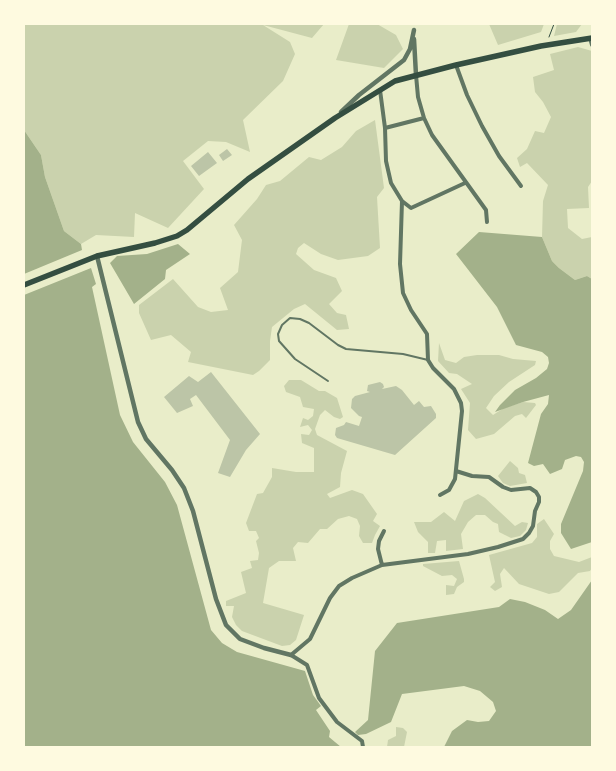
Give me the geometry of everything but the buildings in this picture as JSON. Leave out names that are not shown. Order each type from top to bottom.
[{"type":"main road","points":[[24,285],[97,256],[177,236],[187,230],[248,179],[335,118],[395,81],[456,65],[547,45],[591,38]]},
{"type":"street","points":[[414,24],[418,97],[424,118],[432,135],[486,210],[487,222]]},
{"type":"street","points":[[335,118],[359,95],[404,60],[410,49],[414,30]]},
{"type":"street","points":[[591,38],[592,45]]},
{"type":"street","points":[[456,65],[467,95],[482,126],[499,156],[521,186]]},
{"type":"street","points":[[380,90],[385,128],[386,161],[391,184],[402,201],[411,208],[465,183]]},
{"type":"street","points":[[385,128],[424,118]]},
{"type":"street","points":[[402,201],[400,264],[403,293],[411,310],[427,334],[428,360],[433,368],[454,389],[461,403],[455,480],[449,490],[440,495]]},
{"type":"street","points":[[97,256],[138,422],[146,438],[184,488],[193,511],[216,599],[226,625],[240,639],[291,655],[307,665],[319,698],[337,722],[362,741],[363,747]]},
{"type":"street","points":[[291,655],[310,639],[330,598],[339,586],[352,578],[382,565],[468,554],[523,539],[529,533],[533,526],[535,511],[539,502],[536,492],[530,488],[511,490],[489,477],[472,476],[456,471]]},
{"type":"street","points":[[382,565],[378,548],[384,531]]},
{"type":"lane","points":[[328,381],[295,359],[279,341],[278,334],[282,325],[290,318],[300,319],[309,323],[338,345],[346,348],[403,354],[428,360]]},
{"type":"path","points":[[547,45],[554,24]]},
{"type":"shaded area","points":[[24,24],[324,24],[312,38],[263,25],[290,42],[295,54],[283,81],[243,120],[250,152],[226,142],[208,141],[183,161],[204,189],[168,228],[135,213],[134,237],[96,235],[81,244],[64,231],[45,177],[41,155],[24,130]]},
{"type":"shaded area","points":[[349,24],[377,24],[396,35],[403,49],[384,68],[336,60]]},
{"type":"shaded area","points":[[489,24],[544,24],[541,32],[498,45]]},
{"type":"shaded area","points":[[557,24],[582,24],[576,32],[554,36]]},
{"type":"shaded area","points":[[578,47],[592,51],[592,181],[588,187],[589,208],[567,209],[568,228],[582,239],[592,237],[592,279],[587,276],[575,280],[552,261],[542,237],[543,201],[548,185],[527,163],[520,167],[517,158],[527,149],[535,131],[544,133],[551,117],[535,92],[533,77],[554,70],[550,54]]},
{"type":"shaded area","points":[[375,120],[384,188],[377,197],[380,248],[368,256],[338,260],[321,254],[304,243],[298,248],[296,254],[314,270],[336,278],[342,291],[329,304],[337,313],[346,315],[349,329],[337,330],[305,304],[294,309],[272,327],[270,360],[253,375],[188,362],[191,352],[171,335],[151,340],[139,313],[139,305],[173,279],[198,307],[211,312],[228,310],[220,288],[238,272],[242,240],[234,225],[257,199],[266,185],[280,181],[309,157],[321,160],[342,147],[356,131]]},
{"type":"shaded area","points":[[24,130],[41,155],[45,177],[64,231],[81,244],[82,250],[24,274]]},
{"type":"shaded area","points":[[479,232],[542,237],[552,261],[559,268],[575,280],[587,276],[592,279],[592,542],[571,549],[561,533],[561,524],[583,471],[584,462],[581,457],[576,456],[565,460],[562,469],[550,474],[543,464],[534,466],[528,463],[541,414],[548,404],[549,395],[495,412],[515,390],[547,369],[549,363],[548,357],[542,352],[516,345],[497,307],[456,254]]},
{"type":"shaded area","points":[[178,244],[190,254],[166,270],[165,279],[134,304],[110,263],[117,256],[147,254]]},
{"type":"shaded area","points":[[91,268],[96,284],[92,287],[120,415],[133,442],[165,482],[177,505],[211,630],[222,643],[237,652],[305,671],[313,695],[321,706],[316,710],[330,731],[329,737],[341,747],[24,747],[24,295]]},
{"type":"shaded area","points":[[439,343],[445,360],[456,363],[464,357],[477,355],[499,355],[513,359],[536,361],[535,365],[509,382],[494,396],[486,408],[493,415],[504,408],[523,402],[535,403],[536,405],[526,418],[522,414],[515,416],[494,434],[476,439],[468,430],[470,403],[461,389],[472,384],[457,374],[449,373],[438,361]]},
{"type":"shaded area","points":[[289,380],[301,380],[319,391],[325,391],[337,398],[343,417],[340,419],[334,417],[325,410],[320,415],[315,429],[317,435],[347,451],[341,473],[340,487],[327,494],[330,498],[352,490],[363,494],[377,514],[373,521],[380,526],[372,543],[363,543],[359,536],[360,526],[357,519],[349,516],[338,519],[327,529],[320,529],[308,543],[298,542],[293,548],[296,561],[279,561],[269,568],[263,603],[304,615],[296,640],[290,645],[282,646],[242,631],[232,617],[234,606],[226,606],[226,601],[246,593],[241,572],[252,568],[250,561],[258,560],[259,553],[256,541],[259,538],[256,531],[249,531],[246,523],[257,494],[263,493],[272,477],[272,468],[296,472],[314,472],[314,448],[302,443],[301,434],[309,435],[312,430],[308,425],[300,427],[303,418],[308,420],[313,416],[314,409],[303,407],[300,397],[286,392],[284,386]]},
{"type":"shaded area","points":[[510,461],[518,468],[519,473],[525,475],[527,483],[510,486],[503,483],[498,476]]},
{"type":"shaded area","points":[[478,494],[485,498],[515,526],[522,522],[528,523],[526,530],[520,536],[511,538],[499,532],[498,524],[485,515],[476,515],[468,522],[461,534],[463,549],[446,551],[446,540],[437,541],[435,553],[428,553],[428,542],[418,532],[414,522],[431,522],[444,512],[455,521],[464,501]]},
{"type":"shaded area","points":[[544,519],[554,534],[550,541],[550,549],[554,556],[579,562],[592,557],[592,568],[590,571],[578,573],[559,592],[549,594],[519,584],[504,568],[500,574],[502,587],[495,591],[490,587],[495,582],[489,555],[532,543],[537,537],[537,524]]},
{"type":"shaded area","points":[[459,561],[464,582],[457,587],[454,594],[446,595],[446,585],[454,586],[457,579],[452,575],[442,576],[423,566],[423,564]]},
{"type":"shaded area","points":[[592,580],[592,747],[444,747],[452,731],[467,720],[489,721],[496,711],[493,702],[480,691],[464,686],[402,694],[391,722],[366,734],[358,735],[355,732],[368,720],[375,651],[397,623],[499,607],[510,599],[525,602],[545,610],[558,619],[571,610]]},
{"type":"shaded area","points":[[396,727],[403,728],[407,732],[404,747],[387,747],[388,740],[396,736]]}]
